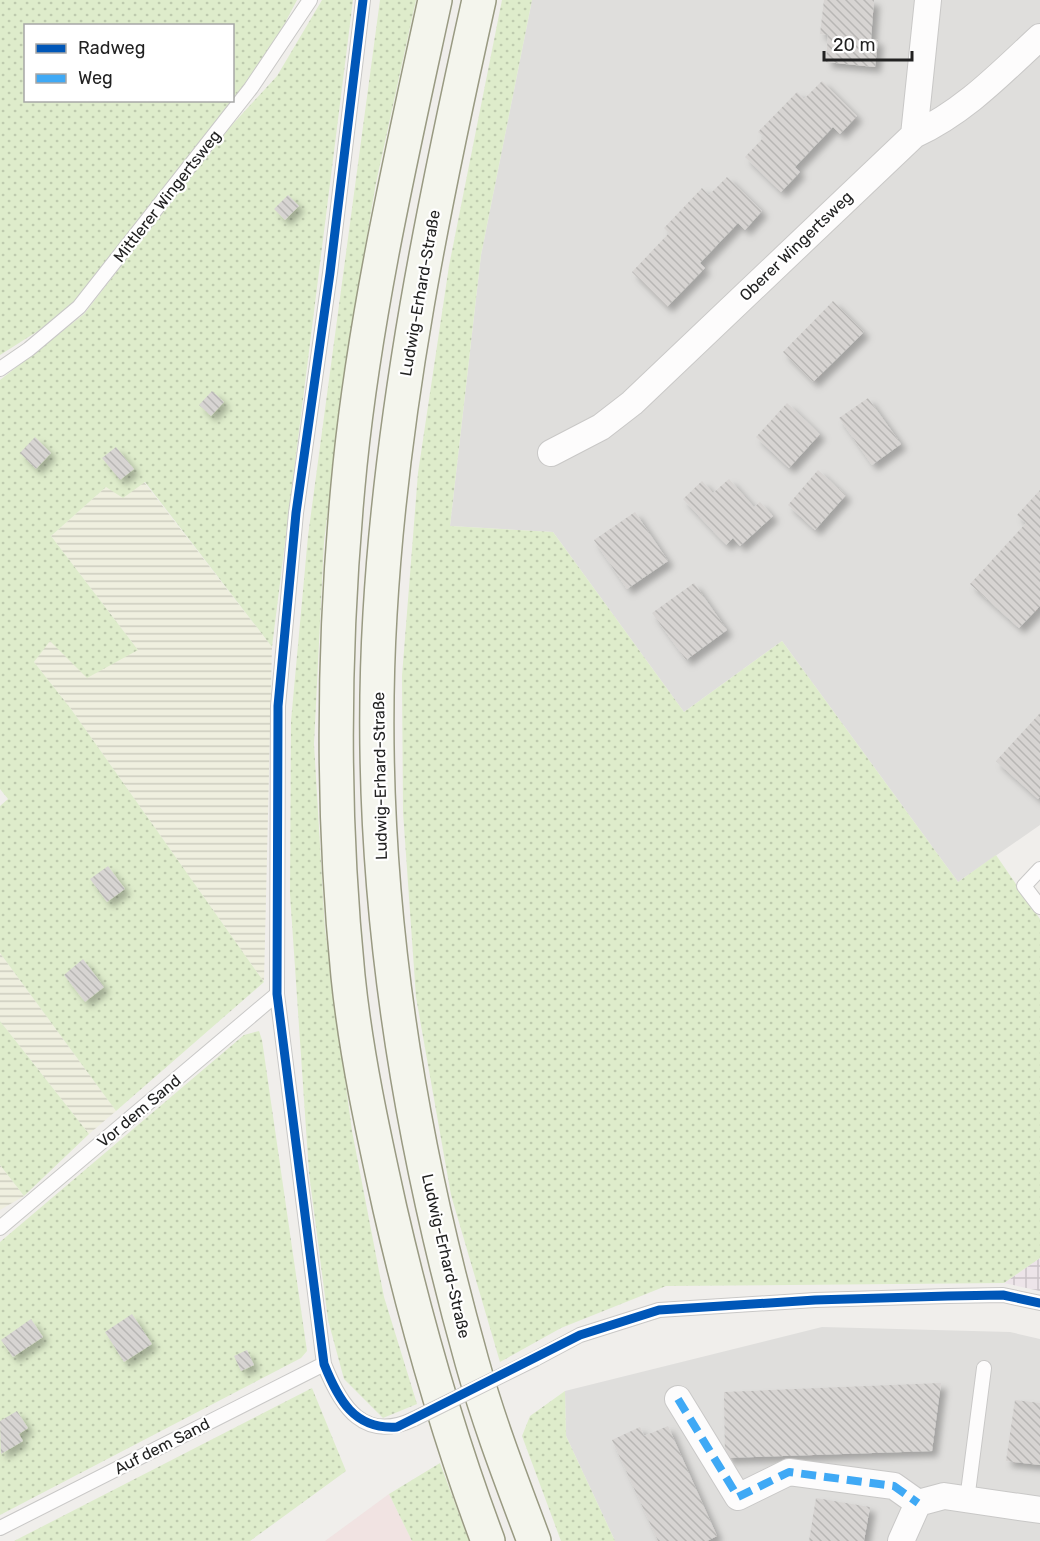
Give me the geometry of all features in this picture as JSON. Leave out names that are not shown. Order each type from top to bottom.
[{"type":"main road","points":[[435,0],[380,273],[350,462],[338,613],[335,715],[337,804],[348,979],[381,1167],[434,1385],[488,1541]]},
{"type":"main road","name":"Ludwig-Erhard-Straße","points":[[479,0],[421,282],[393,466],[380,615],[377,713],[378,801],[391,973],[424,1159],[473,1366],[534,1541]]},
{"type":"street","points":[[914,135],[928,0]]},
{"type":"street","name":"Oberer Wingertsweg","points":[[551,453],[601,427],[632,403],[914,135],[942,122],[967,104],[1040,37]]},
{"type":"street","points":[[678,1399],[738,1497],[789,1472],[894,1486],[918,1503]]},
{"type":"street","points":[[918,1503],[944,1496],[1040,1510]]},
{"type":"street","points":[[901,1541],[918,1503]]},
{"type":"lane","name":"Mittlerer Wingertsweg","points":[[0,369],[29,349],[79,307],[251,88],[309,0]]},
{"type":"lane","points":[[363,0],[330,273],[296,513],[278,706],[278,994],[324,1364],[342,1401],[355,1416],[369,1425],[382,1428],[397,1427],[580,1335],[658,1310],[815,1300],[1003,1295],[1040,1303]]},
{"type":"lane","points":[[1040,869],[1024,886],[1040,907]]},
{"type":"lane","name":"Vor dem Sand","points":[[0,1228],[278,994]]},
{"type":"lane","name":"Auf dem Sand","points":[[0,1528],[324,1364]]},
{"type":"lane","points":[[967,1500],[984,1368]]},
{"type":"shaded area","points":[[532,0],[1040,0],[1040,825],[958,882],[782,641],[684,712],[553,532],[450,526],[481,255]]},
{"type":"shaded area","points":[[1040,1258],[1040,1291],[1004,1283]]},
{"type":"shaded area","points":[[822,1327],[1010,1332],[1040,1339],[1040,1541],[615,1541],[566,1436],[565,1391]]},
{"type":"shaded area","points":[[389,1494],[412,1541],[325,1541]]},
{"type":"green space","points":[[0,0],[297,0],[274,44],[234,99],[234,24],[24,24],[24,102],[232,102],[74,303],[38,331],[0,355]]},
{"type":"green space","points":[[322,0],[353,0],[272,647],[145,482],[123,498],[106,487],[51,536],[138,650],[87,678],[50,641],[34,662],[71,709],[264,982],[116,1111],[0,953],[0,806],[8,799],[0,789],[0,380],[84,314],[220,138],[277,76]]},
{"type":"green space","points":[[380,0],[416,0],[376,183],[346,359],[324,542],[314,744],[325,929],[352,1131],[384,1297],[417,1404],[383,1418],[344,1379],[328,1320],[309,1173],[290,894],[291,721],[308,536]]},
{"type":"green space","points":[[502,0],[532,0],[481,255],[450,526],[553,532],[684,712],[782,641],[958,882],[996,855],[1040,919],[1040,1258],[1004,1283],[666,1286],[561,1328],[500,1362],[451,1195],[416,997],[403,812],[402,676],[418,473],[449,266]]},
{"type":"green space","points":[[144,482],[272,647],[264,982],[71,709],[34,662],[49,641],[138,650],[51,536],[106,487]]},
{"type":"green space","points":[[0,953],[116,1111],[89,1134],[0,1021]]},
{"type":"green space","points":[[0,1021],[89,1134],[24,1196],[0,1165]]},
{"type":"green space","points":[[259,1031],[307,1351],[301,1358],[0,1515],[0,1242],[244,1035]]},
{"type":"green space","points":[[0,1165],[24,1196],[0,1210]]},
{"type":"green space","points":[[312,1388],[346,1471],[250,1541],[14,1541]]},
{"type":"green space","points":[[565,1391],[566,1436],[615,1541],[561,1541],[522,1436],[530,1416]]},
{"type":"green space","points":[[440,1463],[469,1541],[412,1541],[389,1494]]},
{"type":"building","points":[[824,0],[874,0],[871,39],[878,40],[875,67],[826,62],[828,35],[820,34]]},
{"type":"building","points":[[822,81],[857,116],[840,134],[833,127],[795,167],[800,172],[781,192],[745,157],[764,137],[758,132],[797,92],[804,99]]},
{"type":"building","points":[[727,177],[762,211],[745,230],[738,223],[700,263],[705,268],[667,307],[632,272],[669,233],[664,228],[702,188],[709,195]]},
{"type":"building","points":[[288,195],[299,206],[285,220],[274,209]]},
{"type":"building","points":[[833,301],[864,332],[813,382],[783,352]]},
{"type":"building","points":[[212,391],[224,402],[211,416],[199,405]]},
{"type":"building","points":[[868,398],[901,444],[872,465],[839,418]]},
{"type":"building","points":[[787,403],[820,434],[789,468],[756,437]]},
{"type":"building","points":[[35,437],[51,453],[36,469],[20,453]]},
{"type":"building","points":[[116,447],[134,469],[120,480],[102,458]]},
{"type":"building","points":[[818,470],[846,495],[815,530],[788,505]]},
{"type":"building","points":[[729,479],[754,507],[760,502],[773,516],[740,546],[733,538],[726,545],[683,499],[702,481],[713,493]]},
{"type":"building","points":[[1040,490],[1040,606],[1019,628],[970,584],[1026,523],[1017,515]]},
{"type":"building","points":[[635,512],[668,561],[627,589],[594,540]]},
{"type":"building","points":[[694,583],[727,630],[686,660],[652,613]]},
{"type":"building","points":[[1040,713],[1040,797],[1038,799],[996,761]]},
{"type":"building","points":[[108,866],[125,889],[107,902],[90,879]]},
{"type":"building","points":[[83,959],[104,987],[85,1002],[64,975]]},
{"type":"building","points":[[132,1314],[152,1344],[124,1362],[105,1332]]},
{"type":"building","points":[[31,1319],[43,1337],[13,1357],[1,1340]]},
{"type":"building","points":[[247,1350],[254,1365],[241,1371],[234,1356]]},
{"type":"building","points":[[941,1383],[932,1451],[725,1458],[724,1392]]},
{"type":"building","points":[[1015,1400],[1040,1403],[1040,1465],[1006,1461]]},
{"type":"building","points":[[17,1411],[28,1428],[19,1434],[23,1441],[1,1454],[0,1421]]},
{"type":"building","points":[[668,1426],[717,1536],[707,1541],[658,1541],[612,1440],[640,1427],[644,1436]]},
{"type":"building","points":[[816,1498],[870,1507],[864,1541],[809,1541]]},
{"type":"marked path","points":[[678,1399],[738,1497],[789,1472],[894,1486],[918,1503]]},
{"type":"cycle path","points":[[363,0],[330,273],[296,513],[278,706],[277,994],[324,1364],[335,1389],[350,1410],[359,1418],[382,1427],[397,1427],[580,1335],[659,1310],[815,1300],[948,1296],[1003,1295],[1040,1303]]}]
